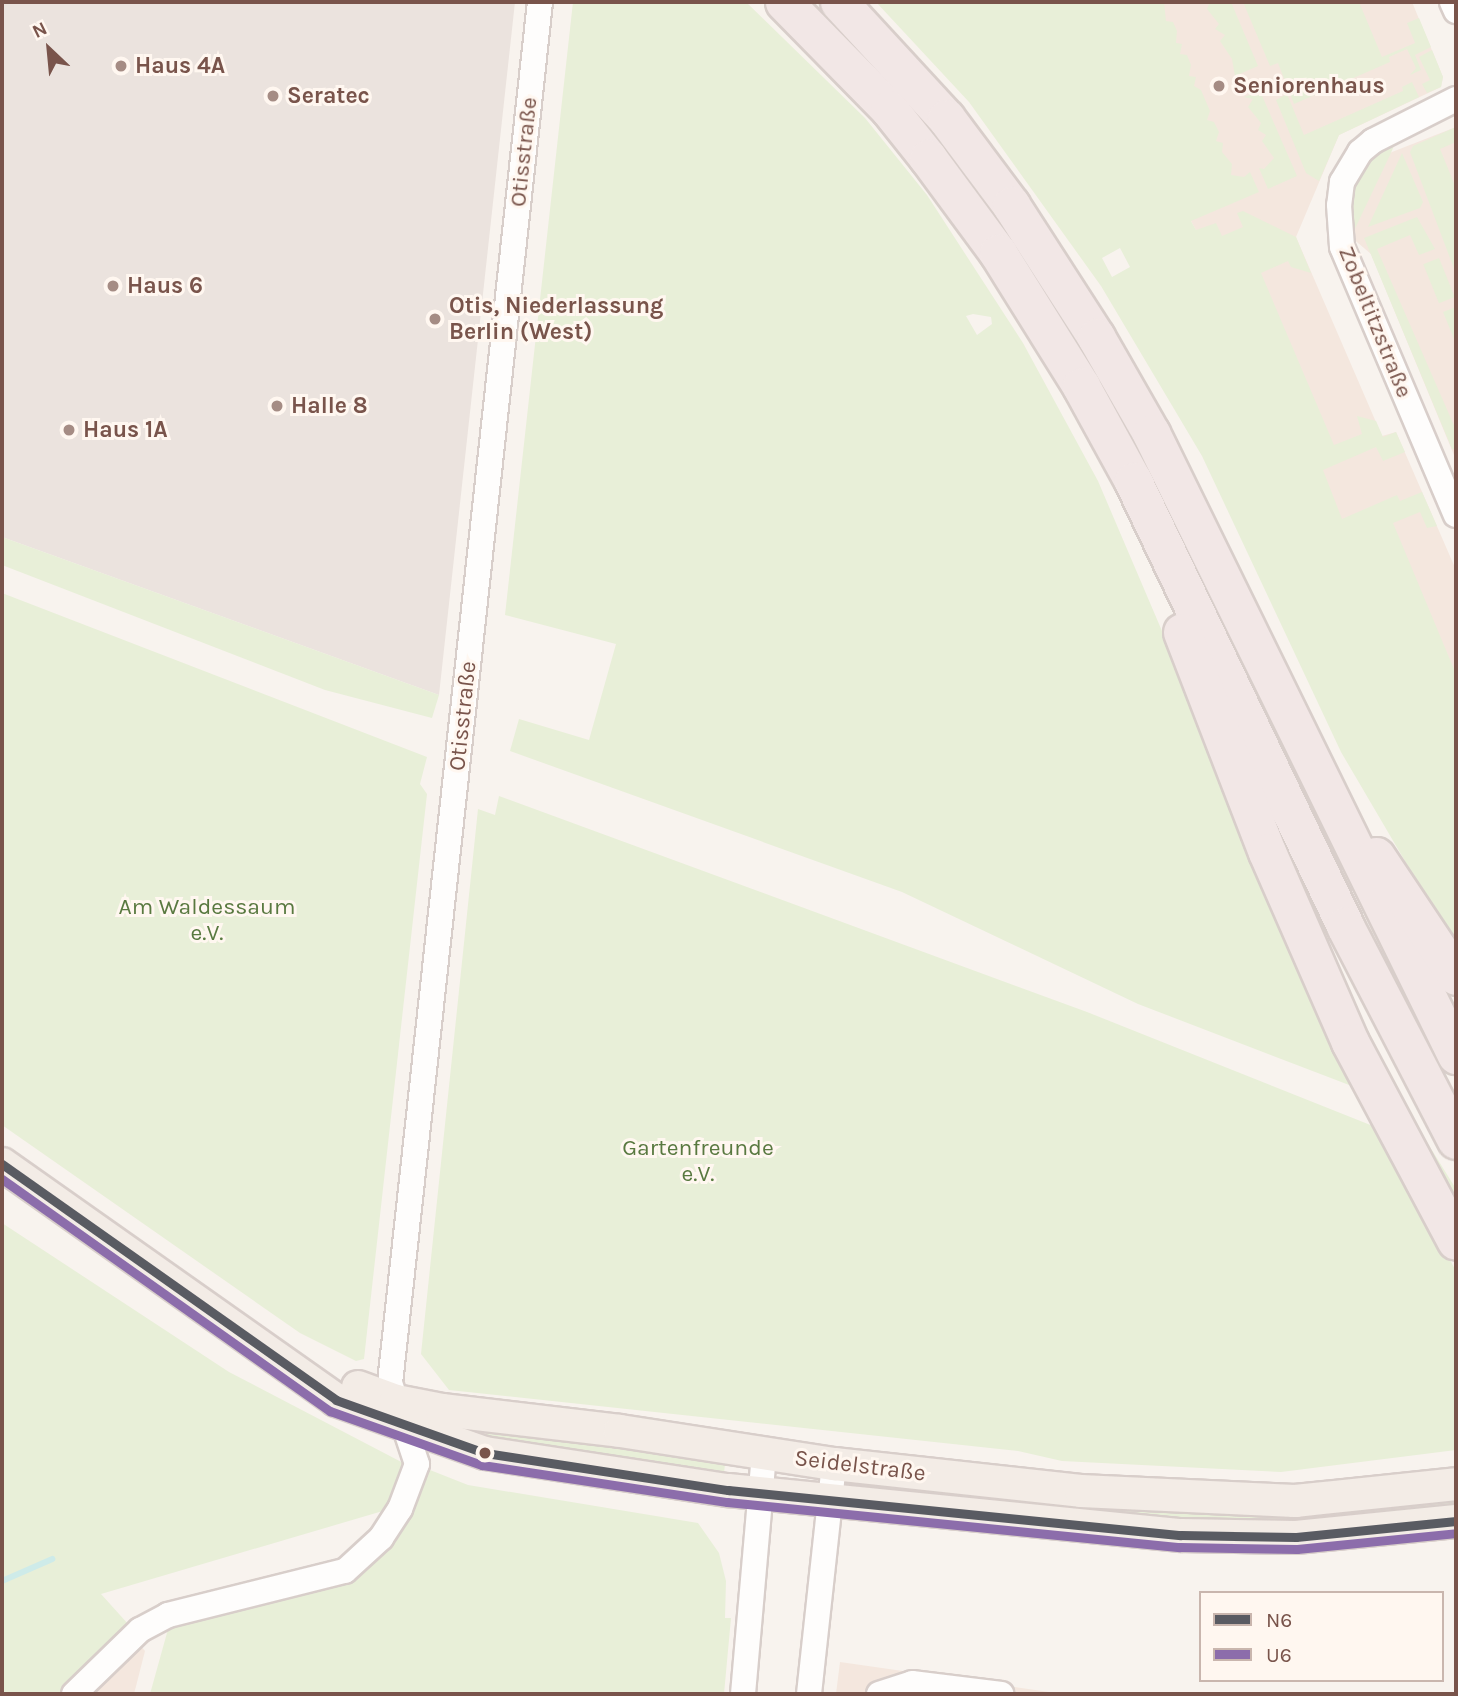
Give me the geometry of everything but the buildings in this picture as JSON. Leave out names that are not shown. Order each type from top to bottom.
[{"type":"highway","points":[[784,2],[889,109],[957,196],[1040,318],[1133,481],[1345,926],[1456,1140]]},
{"type":"highway","points":[[839,2],[946,118],[1011,205],[1096,337],[1151,433],[1456,1055]]},
{"type":"highway","points":[[1133,481],[1197,674],[1267,852],[1350,1042],[1456,1241]]},
{"type":"highway","points":[[1309,756],[1456,976]]},
{"type":"main road","name":"Seidelstraße","points":[[2,1164],[274,1356],[400,1415],[536,1465],[829,1502],[1237,1537],[1361,1533],[1456,1521]]},
{"type":"main road","name":"Seidelstraße","points":[[400,1415],[764,1452],[834,1464],[1081,1490],[1223,1500],[1369,1496],[1456,1484]]},
{"type":"street","name":"Otisstraße","points":[[74,1694],[140,1630],[168,1615],[324,1579],[360,1561],[382,1538],[409,1488],[417,1464],[390,1383],[540,2]]},
{"type":"street","points":[[1452,2],[1456,11]]},
{"type":"street","name":"Zobeltitzstraße","points":[[1456,99],[1373,141],[1360,152],[1342,182],[1339,205],[1342,247],[1456,515]]},
{"type":"street","points":[[743,1694],[764,1452]]},
{"type":"street","points":[[809,1694],[834,1464]]},
{"type":"street","points":[[878,1694],[912,1683],[1001,1694]]},
{"type":"shaded area","points":[[2,2],[515,2],[439,695],[2,537]]},
{"type":"shaded area","points":[[1134,2],[1412,2],[1443,77],[1441,87],[1339,135],[1296,237],[1382,436],[1396,432],[1456,570],[1456,749],[1160,159]]},
{"type":"shaded area","points":[[1456,127],[1456,460],[1371,254],[1351,237],[1369,161]]},
{"type":"shaded area","points":[[140,1645],[145,1651],[134,1694],[85,1694]]},
{"type":"shaded area","points":[[840,1662],[1063,1694],[836,1694]]},
{"type":"green space","points":[[573,2],[746,2],[865,118],[927,195],[1023,343],[1098,481],[1357,1088],[1138,1004],[902,892],[510,751],[519,719],[589,740],[616,644],[505,615]],"holes":[[[973,314],[991,317],[992,324],[977,335],[966,316]]]},
{"type":"green space","points":[[876,2],[1164,2],[1166,21],[1173,22],[1177,31],[1176,43],[1182,44],[1180,54],[1187,55],[1191,65],[1189,76],[1196,77],[1194,86],[1201,90],[1210,111],[1207,120],[1214,122],[1219,132],[1216,141],[1223,143],[1222,152],[1232,164],[1231,175],[1244,177],[1250,172],[1259,192],[1191,221],[1196,230],[1216,223],[1222,236],[1243,227],[1237,213],[1243,211],[1296,237],[1311,273],[1291,267],[1288,261],[1261,273],[1334,445],[1362,434],[1357,416],[1376,421],[1383,437],[1396,432],[1405,452],[1383,461],[1376,447],[1323,470],[1342,519],[1397,495],[1400,501],[1422,492],[1437,526],[1427,528],[1420,512],[1393,523],[1456,674],[1456,948],[1341,752],[1202,456],[1101,286],[969,102]],"holes":[[[1120,248],[1130,267],[1112,277],[1102,258]]]},
{"type":"green space","points":[[1210,2],[1231,2],[1258,66],[1235,76],[1232,59],[1220,41],[1225,35],[1215,29],[1219,24],[1207,9]]},
{"type":"green space","points":[[1243,2],[1359,2],[1382,57],[1415,43],[1407,23],[1419,18],[1431,47],[1415,55],[1421,70],[1410,75],[1416,68],[1407,49],[1389,57],[1390,62],[1294,104],[1278,63],[1270,66]]},
{"type":"green space","points":[[1432,50],[1443,77],[1441,87],[1427,93],[1422,84],[1430,80],[1419,57]]},
{"type":"green space","points":[[1412,82],[1419,97],[1339,135],[1319,181],[1306,173],[1276,100],[1287,94],[1304,135],[1403,91],[1402,87]]},
{"type":"green space","points":[[1260,91],[1297,176],[1268,189],[1259,168],[1264,169],[1274,158],[1262,141],[1266,135],[1258,130],[1261,123],[1248,107],[1253,99],[1244,97]]},
{"type":"green space","points":[[1456,127],[1456,142],[1440,149],[1456,188],[1456,274],[1410,152],[1413,146]]},
{"type":"green space","points":[[1397,139],[1351,237],[1348,224],[1354,181],[1369,161]]},
{"type":"green space","points":[[1402,153],[1423,202],[1420,208],[1368,227]]},
{"type":"green space","points":[[1417,217],[1435,249],[1419,255],[1410,235],[1377,249],[1456,430],[1456,449],[1452,449],[1364,238]]},
{"type":"green space","points":[[1439,258],[1455,297],[1439,303],[1423,264]]},
{"type":"green space","points":[[1456,307],[1456,344],[1443,312]]},
{"type":"green space","points":[[2,537],[439,695],[432,718],[325,690],[2,565]]},
{"type":"green space","name":"Am Waldessaum e.V.","points":[[2,593],[427,757],[420,784],[427,794],[364,1359],[356,1361],[300,1333],[2,1125]]},
{"type":"green space","name":"Gartenfreunde e.V.","points":[[499,796],[1087,1012],[1378,1128],[1456,1271],[1456,1450],[1281,1472],[1062,1461],[1018,1451],[449,1390],[421,1354],[478,809],[495,815]]},
{"type":"green space","points":[[1334,964],[1412,1118],[1456,1189],[1456,1217],[1420,1155]]},
{"type":"green space","points":[[2,1223],[229,1372],[409,1466],[393,1508],[101,1594],[129,1625],[63,1694],[2,1694]]},
{"type":"green space","points":[[485,1429],[726,1457],[723,1480],[507,1446],[487,1436]]},
{"type":"green space","points":[[430,1470],[468,1485],[698,1523],[719,1553],[726,1581],[725,1618],[731,1618],[724,1694],[150,1694],[170,1622],[333,1584]]},
{"type":"green space","points":[[880,1485],[1235,1516],[1325,1514],[1456,1498],[1456,1510],[1288,1527],[879,1497]]},
{"type":"waterway","points":[[2,1581],[52,1559]]},
{"type":"transit line","name":"N6","points":[[2,1164],[336,1400],[485,1453],[728,1490],[1181,1535],[1296,1537],[1456,1521]]},
{"type":"transit line","name":"U6","points":[[2,1179],[330,1411],[482,1465],[727,1502],[1180,1547],[1297,1549],[1456,1533]]},
{"type":"place","name":"Haus 4A","points":[[121,66]]},
{"type":"place","name":"Seniorenhaus","points":[[1219,86]]},
{"type":"place","name":"Seratec","points":[[273,96]]},
{"type":"place","name":"Haus 6","points":[[113,286]]},
{"type":"place","name":"Otis, Niederlassung Berlin (West)","points":[[435,319]]},
{"type":"place","name":"Halle 8","points":[[277,406]]},
{"type":"place","name":"Haus 1A","points":[[69,430]]}]
